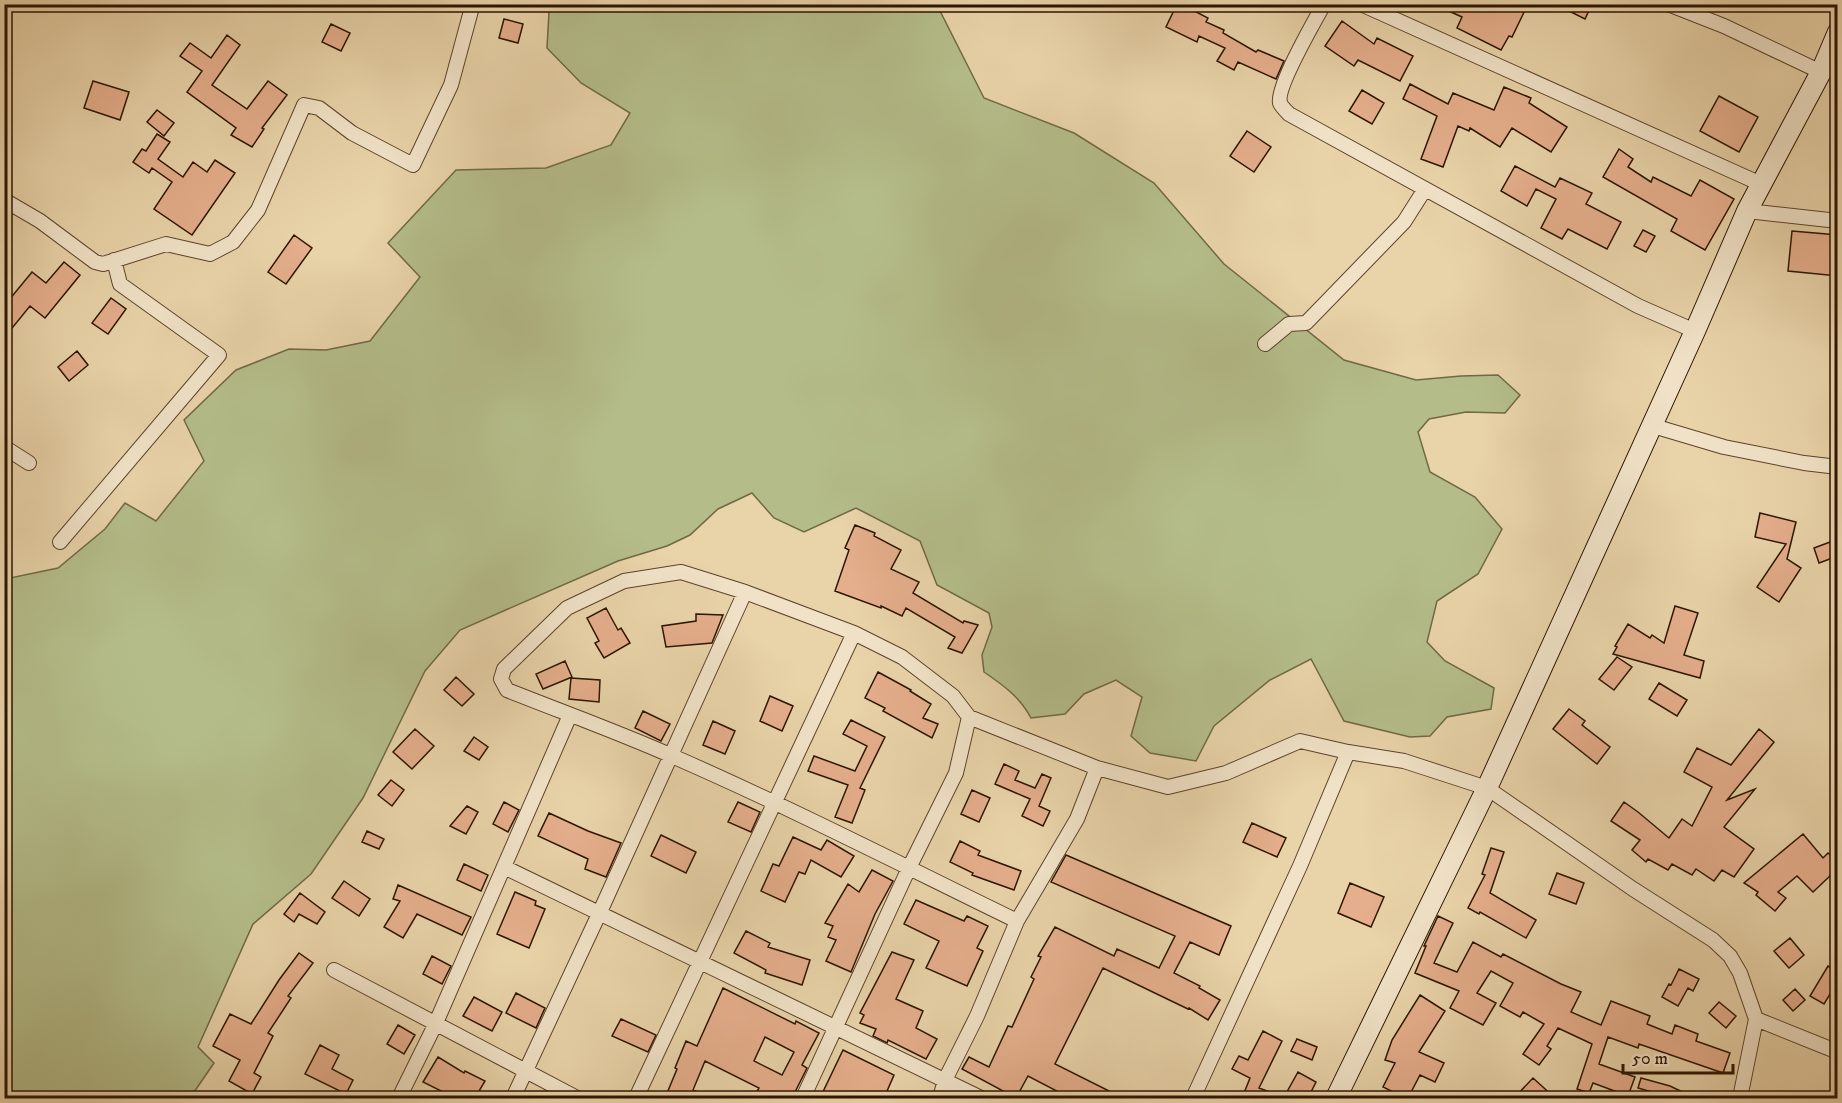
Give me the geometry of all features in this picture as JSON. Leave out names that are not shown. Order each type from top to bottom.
[{"type":"main road","points":[[1336,1098],[1487,788],[1650,425],[1695,332],[1747,211],[1821,72],[1838,32]]},
{"type":"street","points":[[1324,4],[1280,93],[1280,103],[1289,114],[1638,306],[1695,332]]},
{"type":"street","points":[[1361,4],[1761,184]]},
{"type":"street","points":[[1668,4],[1724,26],[1821,72]]},
{"type":"street","points":[[4,200],[40,221],[95,262],[103,264],[165,244],[210,254],[233,242],[258,210],[304,105],[319,108],[352,132],[413,165],[451,85],[472,7]]},
{"type":"street","points":[[1265,344],[1290,324],[1306,322],[1404,222],[1425,189]]},
{"type":"street","points":[[1747,211],[1838,221]]},
{"type":"street","points":[[60,542],[219,355],[120,284],[114,260]]},
{"type":"street","points":[[1650,425],[1724,447],[1804,463],[1838,467]]},
{"type":"street","points":[[4,447],[29,463]]},
{"type":"street","points":[[1017,921],[671,755],[507,690],[501,679],[504,669],[567,608],[624,581],[681,572],[745,592],[854,633],[902,657],[953,696],[969,717],[1097,768],[1168,787],[1226,773],[1300,741],[1348,753],[1404,761],[1487,788],[1633,889],[1713,940],[1730,956],[1740,973],[1756,1019],[1740,1098]]},
{"type":"street","points":[[513,1098],[745,592]]},
{"type":"street","points":[[636,1098],[854,633]]},
{"type":"street","points":[[399,1098],[435,1025],[570,715]]},
{"type":"street","points":[[803,1098],[909,868],[956,773],[969,717]]},
{"type":"street","points":[[1193,1098],[1300,866],[1348,753]]},
{"type":"street","points":[[940,1098],[945,1080],[976,1016],[1017,921],[1077,819],[1097,768]]},
{"type":"street","points":[[504,867],[981,1098]]},
{"type":"street","points":[[334,970],[525,1073],[577,1098]]},
{"type":"street","points":[[1756,1019],[1838,1052]]},
{"type":"green space","points":[[544,5],[937,5],[984,98],[1074,133],[1154,183],[1224,264],[1344,360],[1416,380],[1498,375],[1520,395],[1505,413],[1466,412],[1429,419],[1418,432],[1430,472],[1475,497],[1502,529],[1478,574],[1437,601],[1427,642],[1445,661],[1494,688],[1491,709],[1447,717],[1430,736],[1410,737],[1344,721],[1311,659],[1270,680],[1214,726],[1196,761],[1150,753],[1131,736],[1142,697],[1116,680],[1084,694],[1065,714],[1031,718],[1016,698],[984,672],[982,655],[992,627],[989,613],[937,585],[920,541],[856,508],[804,532],[774,518],[752,493],[718,509],[690,535],[667,546],[618,561],[460,630],[425,671],[363,798],[311,874],[253,924],[198,1047],[214,1063],[190,1098],[5,1098],[5,579],[58,568],[105,529],[125,503],[156,521],[204,461],[184,420],[236,370],[289,349],[326,350],[370,341],[420,277],[388,243],[456,170],[546,168],[611,145],[630,113],[581,83],[547,48],[549,12]]},
{"type":"building","points":[[1177,4],[1208,18],[1206,22],[1224,30],[1223,33],[1256,52],[1258,50],[1284,61],[1276,79],[1238,62],[1234,70],[1217,61],[1225,48],[1199,36],[1197,42],[1166,27]]},
{"type":"building","points":[[1433,4],[1528,4],[1512,37],[1509,36],[1501,50],[1457,28],[1462,17]]},
{"type":"building","points":[[1555,4],[1592,4],[1585,19]]},
{"type":"building","points":[[504,19],[523,24],[518,43],[499,38]]},
{"type":"building","points":[[1342,21],[1374,44],[1377,38],[1413,56],[1400,81],[1358,60],[1354,66],[1325,46]]},
{"type":"building","points":[[331,24],[350,33],[341,51],[322,42]]},
{"type":"building","points":[[227,35],[240,45],[212,85],[247,109],[268,81],[287,95],[262,128],[264,129],[252,147],[231,135],[236,128],[187,92],[202,71],[180,56],[190,43],[211,58]]},
{"type":"building","points":[[93,81],[129,92],[120,120],[84,108]]},
{"type":"building","points":[[1410,84],[1448,104],[1453,93],[1494,110],[1504,87],[1531,98],[1529,103],[1567,127],[1551,152],[1512,128],[1500,147],[1470,128],[1469,131],[1458,126],[1443,167],[1421,159],[1437,116],[1403,99]]},
{"type":"building","points":[[1362,90],[1384,103],[1372,124],[1349,111]]},
{"type":"building","points":[[1719,96],[1758,117],[1739,152],[1700,131]]},
{"type":"building","points":[[157,110],[174,123],[164,136],[147,122]]},
{"type":"building","points":[[1247,131],[1271,147],[1254,172],[1230,156]]},
{"type":"building","points":[[157,134],[170,142],[158,159],[183,177],[193,162],[207,172],[215,160],[235,173],[192,235],[154,209],[172,182],[152,168],[149,173],[133,162],[142,149],[146,151]]},
{"type":"building","points":[[1619,149],[1633,159],[1628,167],[1651,182],[1653,177],[1691,196],[1700,180],[1734,199],[1705,250],[1671,231],[1677,219],[1603,177]]},
{"type":"building","points":[[1515,166],[1555,187],[1560,178],[1592,193],[1586,204],[1621,222],[1607,249],[1568,229],[1562,239],[1541,228],[1556,199],[1536,189],[1527,206],[1501,191]]},
{"type":"building","points":[[1643,230],[1655,236],[1646,252],[1634,246]]},
{"type":"building","points":[[1792,231],[1838,235],[1838,276],[1788,271]]},
{"type":"building","points":[[294,235],[312,248],[286,284],[268,272]]},
{"type":"building","points":[[64,262],[80,275],[45,318],[30,306],[4,338],[4,306],[32,272],[46,283]]},
{"type":"building","points":[[111,298],[126,309],[108,334],[92,323]]},
{"type":"building","points":[[77,351],[88,365],[69,381],[58,367]]},
{"type":"building","points":[[1760,513],[1796,522],[1787,559],[1801,568],[1779,602],[1757,587],[1786,544],[1755,537]]},
{"type":"building","points":[[855,525],[875,533],[874,536],[901,550],[891,569],[919,582],[913,593],[963,623],[964,621],[978,625],[962,653],[948,648],[955,637],[906,608],[902,616],[881,606],[881,608],[835,591],[849,550],[845,548]]},
{"type":"building","points":[[1838,539],[1838,556],[1819,563],[1814,548]]},
{"type":"building","points":[[1675,606],[1698,613],[1684,655],[1704,661],[1700,678],[1613,654],[1628,624],[1650,638],[1652,635],[1664,643]]},
{"type":"building","points":[[606,608],[618,630],[621,628],[630,643],[604,658],[595,643],[599,641],[587,618]]},
{"type":"building","points":[[696,614],[723,615],[712,643],[666,647],[662,626],[696,621]]},
{"type":"building","points":[[1617,657],[1632,667],[1614,690],[1599,679]]},
{"type":"building","points":[[565,661],[572,677],[543,689],[536,674]]},
{"type":"building","points":[[878,672],[931,704],[923,718],[938,724],[932,738],[883,711],[885,708],[865,698]]},
{"type":"building","points":[[456,677],[474,694],[462,706],[444,690]]},
{"type":"building","points":[[571,678],[600,680],[599,702],[569,699]]},
{"type":"building","points":[[1659,683],[1687,700],[1677,716],[1649,699]]},
{"type":"building","points":[[770,696],[793,706],[782,731],[760,721]]},
{"type":"building","points":[[1569,709],[1585,721],[1582,725],[1610,747],[1597,764],[1553,729]]},
{"type":"building","points":[[643,711],[670,724],[661,741],[635,728]]},
{"type":"building","points":[[851,720],[885,737],[860,788],[865,790],[852,823],[835,817],[848,785],[808,771],[814,756],[855,771],[867,746],[843,734]]},
{"type":"building","points":[[713,721],[735,731],[725,754],[703,745]]},
{"type":"building","points":[[415,729],[434,746],[412,769],[393,752]]},
{"type":"building","points":[[1759,729],[1774,742],[1727,800],[1755,789],[1724,827],[1754,849],[1734,877],[1722,870],[1714,881],[1696,869],[1692,875],[1672,864],[1668,870],[1648,859],[1646,862],[1632,850],[1640,840],[1611,821],[1624,802],[1669,838],[1682,819],[1692,826],[1712,787],[1684,772],[1697,748],[1731,765]]},
{"type":"building","points":[[474,737],[488,747],[479,760],[464,751]]},
{"type":"building","points":[[1004,764],[1019,771],[1015,780],[1035,788],[1042,774],[1051,778],[1039,806],[1050,811],[1043,826],[1022,816],[1030,799],[995,784]]},
{"type":"building","points":[[391,780],[404,790],[392,806],[378,795]]},
{"type":"building","points":[[972,790],[990,798],[979,822],[961,814]]},
{"type":"building","points":[[504,802],[519,810],[508,832],[493,824]]},
{"type":"building","points":[[738,802],[760,812],[751,832],[728,822]]},
{"type":"building","points":[[467,806],[478,812],[466,834],[450,826]]},
{"type":"building","points":[[549,813],[621,843],[606,877],[585,869],[588,859],[538,836]]},
{"type":"building","points":[[1252,823],[1286,838],[1277,857],[1243,842]]},
{"type":"building","points":[[367,831],[384,839],[379,849],[362,842]]},
{"type":"building","points":[[1803,834],[1823,858],[1828,853],[1838,862],[1838,883],[1830,876],[1813,892],[1797,876],[1778,892],[1786,898],[1775,911],[1756,895],[1758,892],[1744,883]]},
{"type":"building","points":[[661,835],[696,852],[686,873],[651,856]]},
{"type":"building","points":[[793,837],[821,850],[827,840],[854,856],[841,877],[811,860],[805,874],[799,872],[785,902],[761,891],[773,864],[779,866]]},
{"type":"building","points":[[960,841],[980,851],[978,855],[1021,871],[1014,890],[972,875],[973,873],[950,862]]},
{"type":"building","points":[[1491,848],[1504,852],[1490,893],[1536,920],[1526,938],[1480,912],[1479,914],[1468,908],[1485,875],[1482,874]]},
{"type":"building","points":[[1066,855],[1231,926],[1219,955],[1190,942],[1174,973],[1200,986],[1199,988],[1220,1000],[1208,1020],[1189,1008],[1103,968],[1055,1064],[1123,1098],[1070,1098],[1028,1076],[1016,1098],[962,1069],[969,1057],[989,1067],[1008,1026],[1012,1027],[1034,979],[1031,977],[1041,957],[1038,956],[1055,927],[1114,956],[1117,949],[1159,968],[1175,936],[1051,882]]},
{"type":"building","points":[[464,864],[488,875],[481,891],[457,880]]},
{"type":"building","points":[[872,870],[893,881],[875,914],[851,972],[826,961],[836,940],[828,937],[833,926],[825,923],[848,884],[859,892]]},
{"type":"building","points":[[1557,873],[1584,883],[1576,904],[1549,894]]},
{"type":"building","points":[[344,881],[370,899],[359,916],[332,898]]},
{"type":"building","points":[[1350,883],[1384,897],[1371,927],[1338,913]]},
{"type":"building","points":[[398,885],[471,917],[462,935],[417,914],[403,938],[384,927],[400,901],[393,899]]},
{"type":"building","points":[[515,892],[536,901],[535,905],[545,909],[529,948],[497,934]]},
{"type":"building","points":[[300,893],[325,912],[317,924],[299,914],[294,922],[284,914]]},
{"type":"building","points":[[916,900],[964,921],[967,916],[988,926],[977,948],[983,951],[967,986],[926,968],[939,941],[904,924]]},
{"type":"building","points":[[1438,916],[1453,923],[1434,963],[1457,972],[1473,942],[1501,957],[1503,954],[1581,992],[1571,1012],[1601,1025],[1611,1001],[1650,1016],[1647,1024],[1672,1034],[1675,1025],[1698,1034],[1696,1041],[1730,1053],[1723,1073],[1639,1044],[1638,1048],[1608,1037],[1599,1064],[1635,1077],[1628,1096],[1593,1083],[1589,1093],[1577,1089],[1592,1044],[1558,1028],[1547,1046],[1551,1049],[1539,1065],[1523,1054],[1544,1024],[1523,1012],[1520,1017],[1500,1006],[1513,983],[1491,971],[1477,993],[1496,1003],[1483,1025],[1450,1008],[1459,991],[1415,973]]},
{"type":"building","points":[[746,931],[770,943],[768,947],[810,960],[802,985],[765,973],[766,970],[734,953]]},
{"type":"building","points":[[1790,938],[1804,955],[1789,968],[1774,951]]},
{"type":"building","points":[[892,952],[914,960],[896,999],[923,1011],[916,1028],[937,1039],[926,1059],[888,1040],[887,1043],[873,1036],[876,1029],[860,1023],[864,1015],[860,1013]]},
{"type":"building","points":[[299,953],[313,963],[288,996],[291,998],[268,1033],[273,1036],[254,1073],[261,1077],[252,1094],[229,1081],[240,1060],[213,1046],[230,1014],[251,1024]]},
{"type":"building","points":[[432,956],[451,966],[442,984],[423,974]]},
{"type":"building","points":[[1828,966],[1838,971],[1838,981],[1824,1004],[1810,996]]},
{"type":"building","points":[[1679,969],[1699,979],[1693,991],[1688,988],[1678,1006],[1662,997]]},
{"type":"building","points":[[723,988],[795,1024],[796,1021],[819,1033],[802,1065],[807,1068],[792,1098],[753,1098],[759,1088],[705,1061],[693,1090],[712,1098],[665,1098],[686,1041],[697,1046]],"holes":[[[765,1037],[794,1052],[782,1075],[754,1061]]]},
{"type":"building","points":[[1795,989],[1805,1000],[1793,1011],[1783,1000]]},
{"type":"building","points":[[516,993],[545,1008],[536,1028],[506,1013]]},
{"type":"building","points":[[1420,995],[1445,1011],[1419,1052],[1444,1063],[1435,1082],[1420,1075],[1408,1098],[1405,1098],[1383,1087],[1395,1063],[1385,1060],[1392,1040]]},
{"type":"building","points":[[474,997],[502,1012],[492,1031],[463,1016]]},
{"type":"building","points":[[1719,1002],[1736,1016],[1726,1028],[1709,1013]]},
{"type":"building","points":[[621,1019],[656,1035],[648,1052],[612,1036]]},
{"type":"building","points":[[398,1025],[415,1035],[404,1054],[387,1044]]},
{"type":"building","points":[[1263,1031],[1282,1041],[1259,1088],[1284,1097],[1298,1072],[1316,1082],[1308,1098],[1242,1098],[1250,1078],[1232,1069],[1239,1056],[1248,1060]]},
{"type":"building","points":[[1297,1039],[1317,1047],[1312,1060],[1291,1051]]},
{"type":"building","points":[[320,1045],[339,1055],[332,1069],[353,1080],[346,1094],[305,1074]]},
{"type":"building","points":[[843,1050],[894,1075],[884,1098],[820,1098]]},
{"type":"building","points":[[438,1057],[464,1073],[465,1071],[485,1081],[475,1098],[455,1098],[423,1082]]},
{"type":"building","points":[[1533,1078],[1555,1098],[1514,1098]]},
{"type":"building","points":[[1641,1078],[1670,1086],[1695,1098],[1673,1098],[1638,1088]]}]
